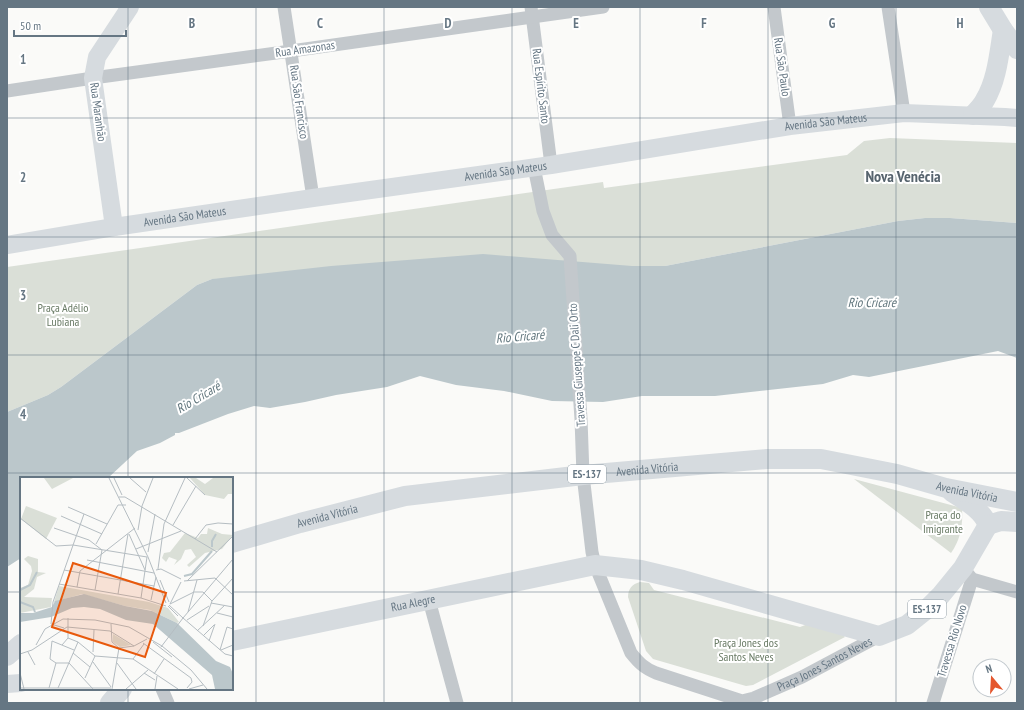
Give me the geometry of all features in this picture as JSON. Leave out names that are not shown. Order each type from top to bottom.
[{"type":"main road","points":[[988,7],[1017,49]]},
{"type":"main road","points":[[973,115],[984,102],[994,80],[1003,30]]},
{"type":"main road","name":"Avenida Vitória","points":[[233,543],[300,523],[405,496],[583,475],[767,460],[821,459],[897,474],[946,488],[1017,502]]},
{"type":"main road","points":[[946,488],[974,507],[986,520],[988,525]]},
{"type":"main road","name":"Avenida Vitória","points":[[988,525],[1001,521],[1017,522]]},
{"type":"main road","name":"ES-137","points":[[879,636],[906,625],[968,574],[988,525]]},
{"type":"main road","name":"Rua Alegre","points":[[233,641],[595,565]]},
{"type":"main road","name":"Praça Jones Santos Neves","points":[[595,565],[641,570],[676,578],[879,636]]},
{"type":"main road","points":[[7,656],[20,645]]},
{"type":"main road","points":[[110,703],[121,690]]},
{"type":"street","name":"Rua Maranhão","points":[[114,227],[93,78],[97,57],[130,7]]},
{"type":"street","name":"Rua São Francisco","points":[[284,7],[313,198]]},
{"type":"street","name":"Rua Amazonas","points":[[7,91],[291,51],[532,12],[603,7]]},
{"type":"street","name":"Rua São Paulo","points":[[774,7],[790,126]]},
{"type":"street","points":[[888,7],[904,114]]},
{"type":"street","name":"Rua Espírito Santo","points":[[532,12],[543,166],[543,211],[552,235],[570,256]]},
{"type":"street","name":"Avenida São Mateus","points":[[7,246],[114,227],[543,166],[790,126],[904,114],[1013,117]]},
{"type":"street","name":"Travessa Giuseppe C Dali Orto","points":[[570,256],[581,419],[583,475],[592,552],[595,565]]},
{"type":"street","name":"Praça Jones Santos Neves","points":[[595,565],[631,653],[638,662],[646,669],[656,673],[742,702],[802,678],[879,636]]},
{"type":"street","points":[[968,574],[1017,592]]},
{"type":"street","name":"Travessa Rio Novo","points":[[933,703],[968,574]]},
{"type":"street","points":[[429,600],[457,703]]},
{"type":"street","points":[[7,684],[20,683]]},
{"type":"street","points":[[162,690],[168,703]]},
{"type":"green space","name":"Praça Adélio Lubiana","points":[[890,138],[1017,143],[1017,223],[950,218],[925,218],[898,221],[665,266],[212,279],[197,285],[61,387],[48,395],[7,412],[7,267],[603,182],[604,188],[847,155],[864,141]]},
{"type":"green space","name":"Praça do Imigrante","points":[[854,479],[962,508],[961,531],[951,553]]},
{"type":"green space","name":"Praça Jones dos Santos Neves","points":[[640,582],[649,583],[654,590],[800,627],[808,624],[842,634],[845,637],[753,685],[746,686],[653,659],[646,651],[628,597],[631,587]]},
{"type":"water","name":"Rio Cricaré","points":[[925,218],[950,218],[1017,223],[1017,358],[998,351],[869,377],[853,375],[823,384],[715,396],[642,396],[603,402],[552,401],[504,391],[456,385],[420,376],[387,387],[336,395],[305,402],[270,408],[254,406],[228,414],[179,433],[175,433],[175,435],[160,443],[137,451],[109,477],[20,477],[20,559],[7,567],[7,412],[48,395],[61,387],[197,285],[212,279],[331,266],[483,254],[632,266],[665,266],[898,221]]},
{"type":"district","name":"Nova Venécia","points":[[903,176]]}]
